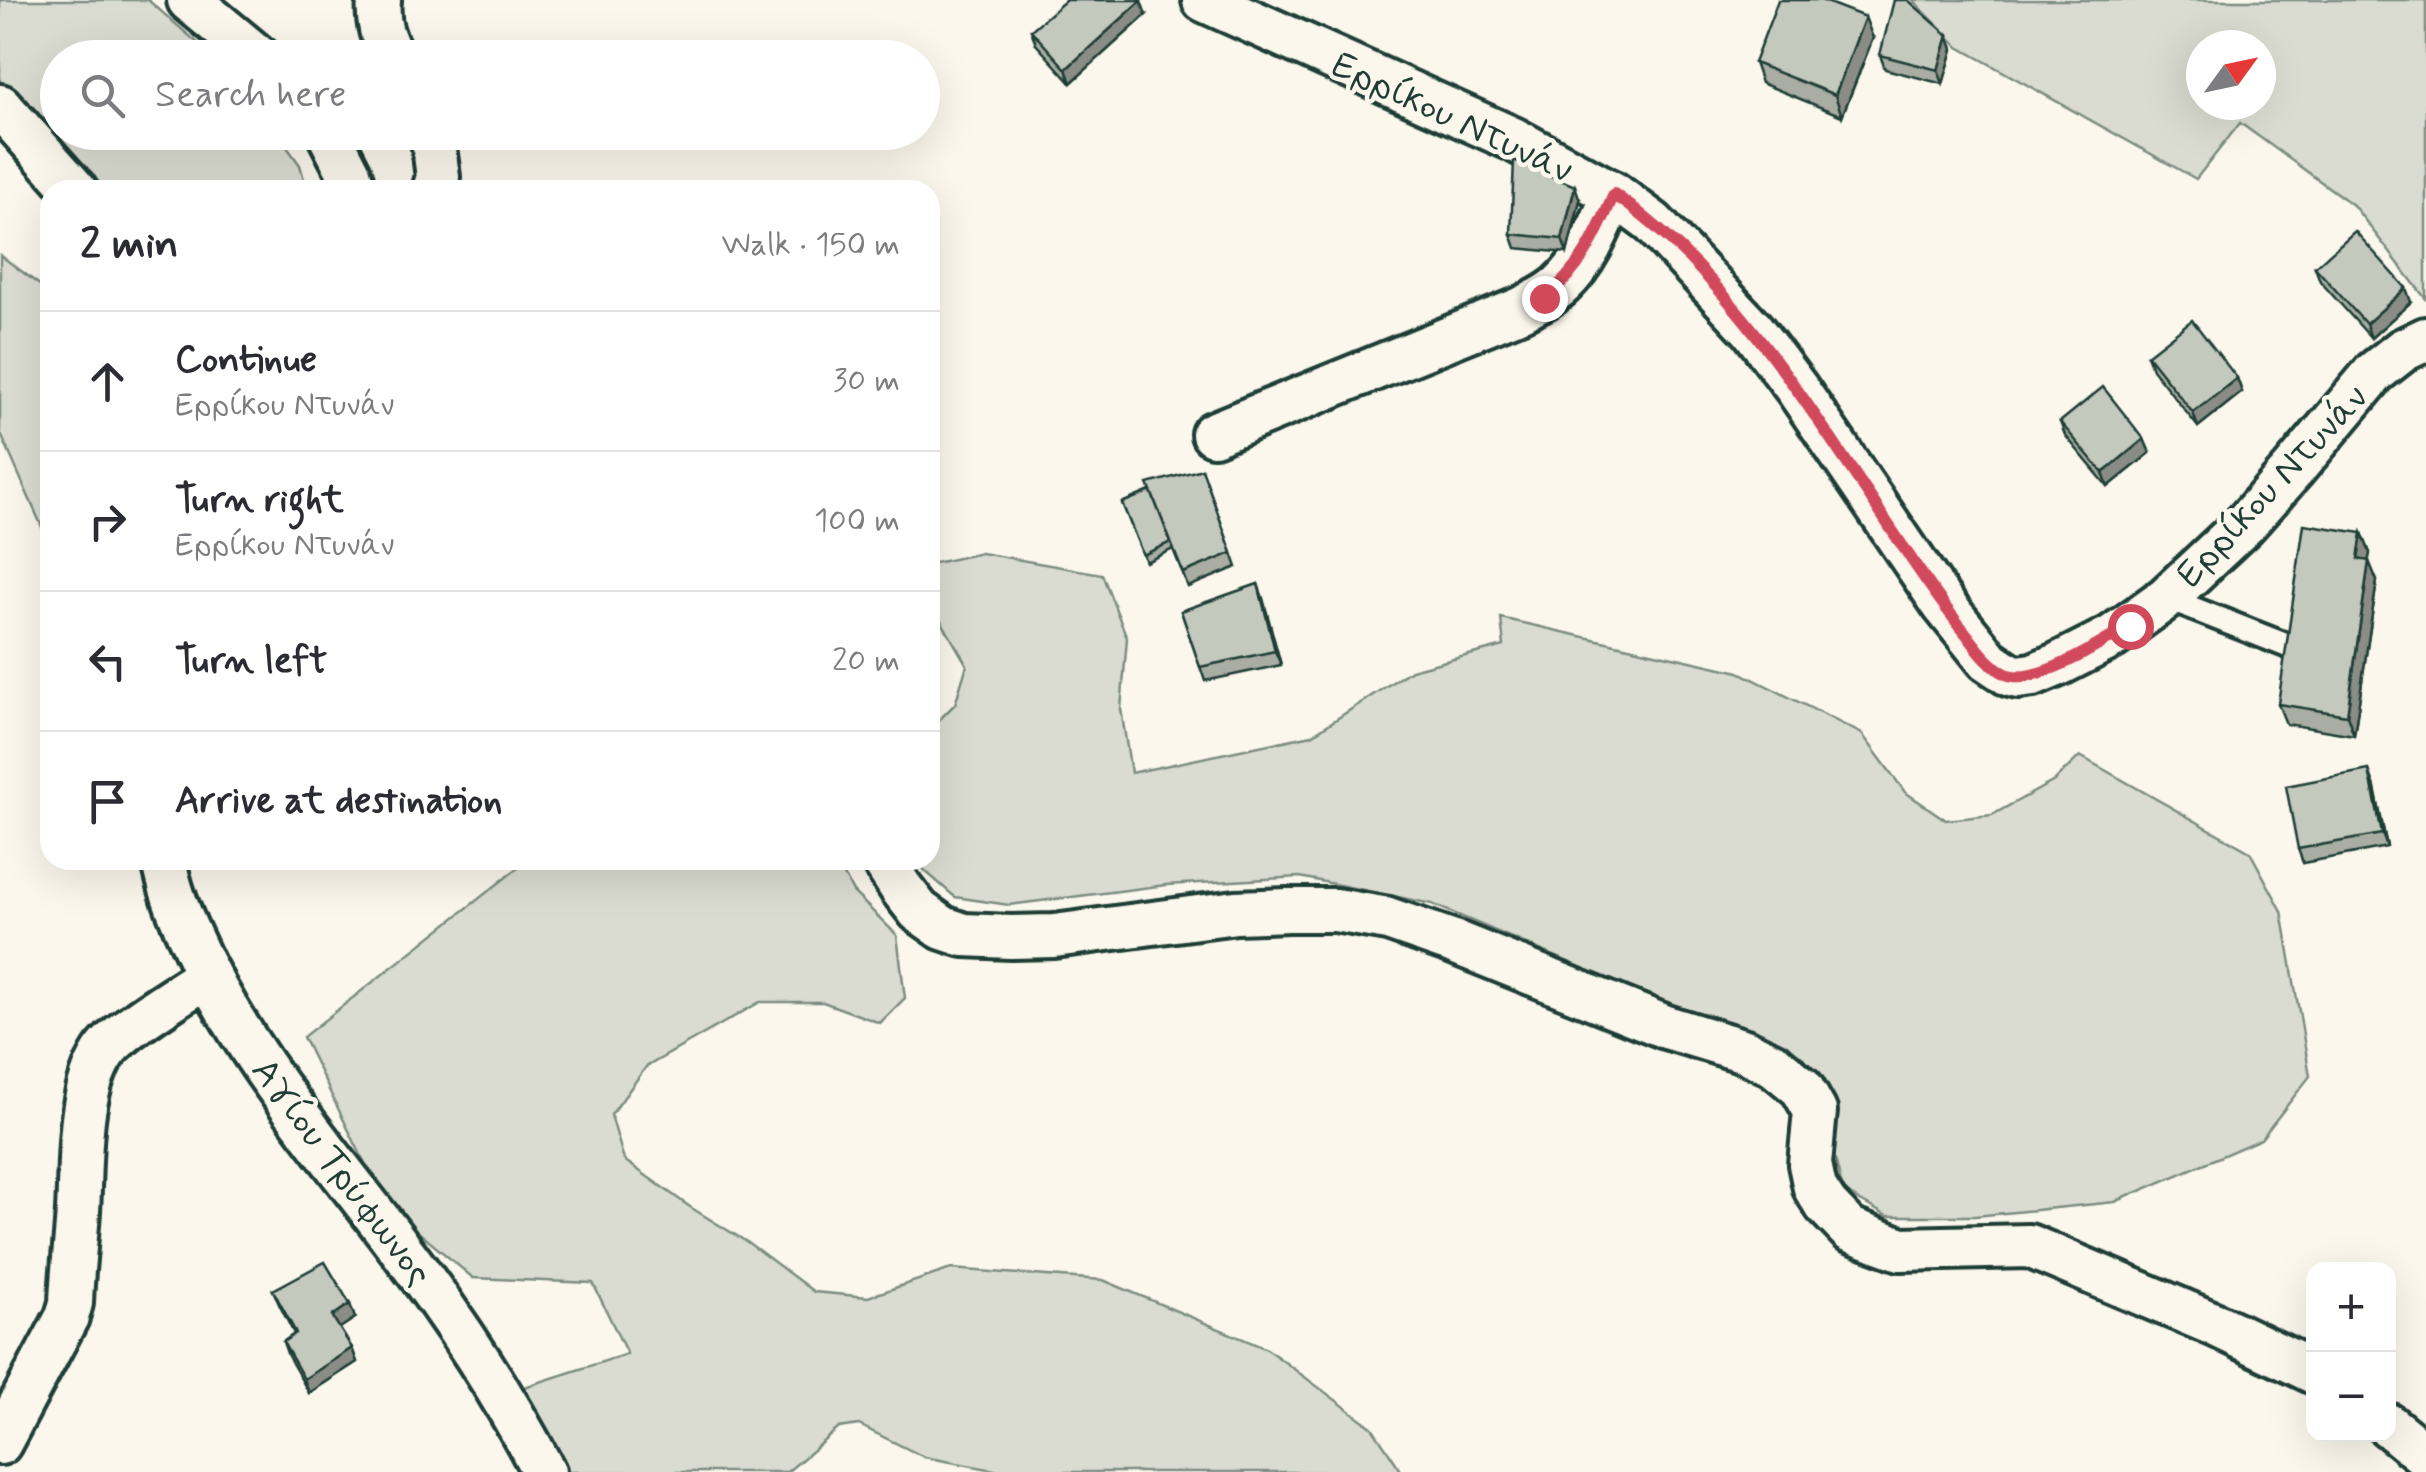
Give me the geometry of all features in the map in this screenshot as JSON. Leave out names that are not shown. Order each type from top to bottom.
[{"type":"street","points":[[189,0],[237,40]]},
{"type":"street","points":[[379,0],[384,40]]},
{"type":"street","name":"Ερρίκου Ντυνάν","points":[[1204,0],[1512,138],[1636,210],[1675,245],[1752,329],[1943,604],[1980,651],[2001,671],[2022,677],[2059,664],[2112,637],[2166,598],[2266,501],[2374,372],[2403,350],[2426,339]]},
{"type":"street","points":[[0,106],[66,180]]},
{"type":"street","points":[[337,150],[351,180]]},
{"type":"street","points":[[434,150],[437,180]]},
{"type":"street","points":[[1213,434],[1544,298],[1575,269],[1614,194]]},
{"type":"street","name":"Αγίου Τρύφωνος","points":[[167,870],[207,976],[276,1086],[460,1329],[544,1472]]},
{"type":"street","points":[[889,870],[919,910],[943,928],[964,934],[1054,936],[1236,912],[1317,909],[1352,911],[1405,924],[1650,1021],[1745,1051],[1774,1065],[1802,1088],[1815,1111],[1810,1164],[1815,1188],[1850,1230],[1901,1249],[2028,1246],[2216,1325],[2306,1368]]},
{"type":"street","points":[[0,1443],[67,1318],[71,1303],[83,1127],[88,1094],[99,1063],[118,1038],[207,976]]},
{"type":"street","points":[[2396,1432],[2426,1456]]},
{"type":"lane","points":[[2166,598],[2293,648]]},
{"type":"shaded area","points":[[0,0],[148,0],[194,40],[40,40],[40,125],[0,81]]},
{"type":"shaded area","points":[[1913,0],[2426,0],[2426,299],[2353,205],[2240,123],[2196,179],[1959,47]]},
{"type":"shaded area","points":[[63,150],[289,150],[304,180],[97,180]]},
{"type":"shaded area","points":[[0,255],[40,285],[40,522],[0,432]]},
{"type":"shaded area","points":[[981,553],[1102,574],[1127,638],[1121,709],[1131,773],[1312,735],[1411,670],[1504,646],[1501,618],[1739,672],[1862,734],[1905,792],[1946,820],[1992,815],[2054,781],[2080,756],[2250,852],[2282,911],[2310,1076],[2261,1139],[2115,1202],[1975,1216],[1887,1216],[1843,1191],[1828,1130],[1691,1014],[1432,904],[1300,877],[1166,885],[1009,905],[955,897],[924,870],[940,870],[940,719],[955,704],[967,665],[940,619],[940,562]]},
{"type":"shaded area","points":[[515,870],[841,870],[853,892],[897,935],[905,998],[880,1023],[823,1002],[760,1002],[646,1067],[611,1115],[624,1160],[814,1292],[868,1297],[951,1269],[1103,1280],[1267,1349],[1372,1427],[1402,1472],[1005,1472],[924,1457],[859,1425],[839,1428],[787,1472],[555,1472],[518,1389],[627,1354],[593,1283],[473,1278],[385,1204],[303,1037]]},
{"type":"building","points":[[1066,0],[1141,1],[1066,69],[1031,30]]},
{"type":"building","points":[[1778,0],[1821,0],[1865,17],[1835,95],[1754,63]]},
{"type":"building","points":[[1894,0],[1908,0],[1948,35],[1938,70],[1880,55]]},
{"type":"building","points":[[1514,160],[1575,186],[1562,239],[1511,234]]},
{"type":"building","points":[[2355,231],[2406,288],[2366,324],[2315,267]]},
{"type":"building","points":[[2192,320],[2237,378],[2193,413],[2147,355]]},
{"type":"building","points":[[2103,387],[2144,439],[2103,473],[2060,422]]},
{"type":"building","points":[[1202,469],[1232,553],[1183,573],[1148,484]]},
{"type":"building","points":[[1151,491],[1171,542],[1143,555],[1122,503]]},
{"type":"building","points":[[2304,524],[2362,533],[2358,559],[2369,561],[2347,715],[2278,704]]},
{"type":"building","points":[[1258,584],[1275,651],[1200,667],[1181,611]]},
{"type":"building","points":[[2369,770],[2382,834],[2298,849],[2286,786]]},
{"type":"building","points":[[325,1262],[350,1304],[332,1316],[352,1348],[304,1379],[283,1342],[296,1333],[273,1290]]},
{"type":"route","points":[[1544,298],[1575,269],[1614,194],[1675,245],[1752,329],[1943,604],[1995,666],[2005,674],[2033,675],[2130,626]]}]
